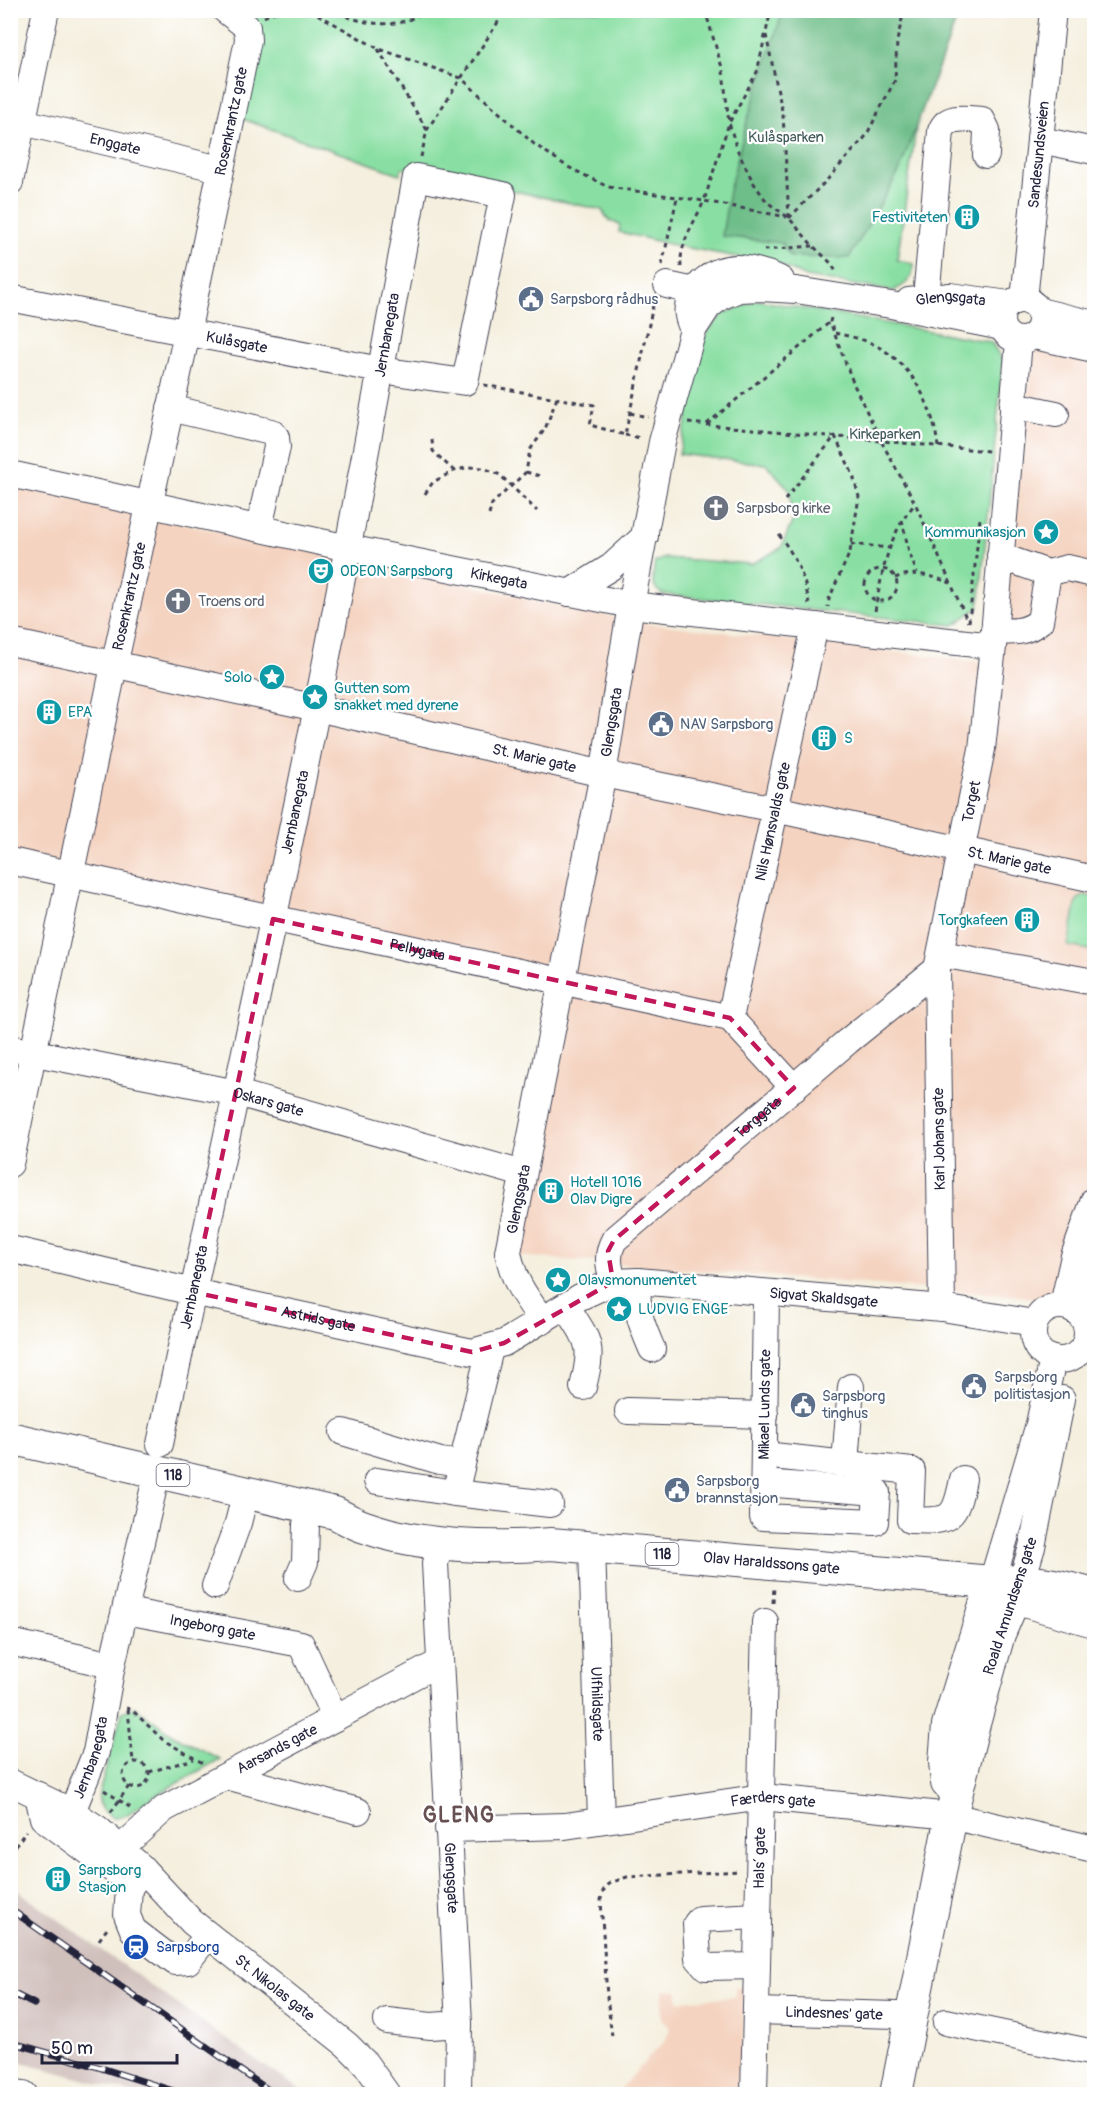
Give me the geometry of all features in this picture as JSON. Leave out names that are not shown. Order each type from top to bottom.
[{"type":"main road","name":"Olav Haraldssons gate","points":[[10,1438],[324,1510],[365,1512],[517,1535],[551,1544],[1009,1587],[1055,1584],[1095,1595]]},
{"type":"main road","name":"Olav Haraldssons gate","points":[[324,1510],[363,1527],[442,1550],[551,1544]]},
{"type":"main road","name":"Olav Haraldssons gate","points":[[1009,1587],[1095,1621]]},
{"type":"main road","name":"Roald Amundsens gate","points":[[896,2094],[951,1816],[945,1762],[948,1725],[1009,1587]]},
{"type":"street","points":[[10,182],[17,121],[46,10]]},
{"type":"street","name":"Rosenkrantz gate","points":[[10,1164],[21,1051],[71,874],[248,39],[247,27],[225,10]]},
{"type":"street","name":"Sandesundsveien","points":[[1009,453],[1053,10]]},
{"type":"street","points":[[926,298],[941,131],[944,124],[951,119],[982,120],[987,130],[986,155]]},
{"type":"street","name":"Enggate","points":[[17,121],[220,169]]},
{"type":"street","points":[[1041,131],[1095,133]]},
{"type":"street","points":[[1041,131],[1095,151]]},
{"type":"street","points":[[416,177],[503,195],[465,382]]},
{"type":"street","name":"Jernbanegata","points":[[160,1444],[237,1093],[317,708],[416,177]]},
{"type":"street","name":"Glengsgata","points":[[678,287],[720,297],[738,289],[796,290],[891,305],[1021,320]]},
{"type":"street","name":"Glengsgata","points":[[543,1321],[519,1288],[512,1272],[508,1252],[603,774],[631,605],[667,421],[693,330],[678,287]]},
{"type":"street","name":"Glengsgata","points":[[891,305],[950,296],[1021,320]]},
{"type":"street","name":"Kulåsgate","points":[[10,297],[381,370],[465,382]]},
{"type":"street","points":[[1021,320],[1095,324]]},
{"type":"street","points":[[1021,320],[1095,349]]},
{"type":"street","points":[[1013,405],[1056,414]]},
{"type":"street","points":[[170,408],[271,432],[276,437],[277,447],[259,528]]},
{"type":"street","name":"Torget","points":[[939,962],[982,749],[1009,453]]},
{"type":"street","name":"Kirkegata","points":[[10,474],[348,548],[631,605],[817,618],[993,639],[1032,628],[1040,621],[1048,573]]},
{"type":"street","points":[[569,592],[611,567],[645,536]]},
{"type":"street","points":[[1000,556],[1048,573],[1067,568],[1095,574]]},
{"type":"street","name":"Nils Hønsvalds gate","points":[[730,1018],[817,618]]},
{"type":"street","name":"St. Marie gate","points":[[10,642],[317,708],[603,774],[1095,879]]},
{"type":"street","name":"Pellygata","points":[[10,861],[730,1018]]},
{"type":"street","points":[[939,962],[1095,982]]},
{"type":"street","name":"Torggata","points":[[613,1282],[608,1251],[614,1240],[939,962]]},
{"type":"street","name":"Karl Johans gate","points":[[939,962],[942,1308]]},
{"type":"street","points":[[730,1018],[794,1088]]},
{"type":"street","name":"Oskars gate","points":[[21,1051],[237,1093],[523,1174]]},
{"type":"street","points":[[1082,1325],[1074,1256],[1095,1200]]},
{"type":"street","name":"Astrids gate","points":[[10,1249],[193,1292],[472,1352],[504,1343],[580,1297],[613,1282]]},
{"type":"street","points":[[1082,1325],[1049,1307],[1037,1316],[1034,1323],[1032,1330],[1035,1345],[1046,1356],[1062,1358],[1081,1350],[1088,1280],[1095,1258]]},
{"type":"street","points":[[638,1281],[636,1304],[639,1319],[652,1349]]},
{"type":"street","name":"Sigvat Skaldsgate","points":[[613,1282],[638,1281],[942,1308],[1034,1323]]},
{"type":"street","name":"Mikael Lunds gate","points":[[764,1484],[877,1492],[875,1522],[764,1517],[764,1484],[764,1455],[766,1294]]},
{"type":"street","points":[[566,1306],[589,1346],[590,1360],[583,1387]]},
{"type":"street","points":[[455,1493],[490,1348]]},
{"type":"street","name":"Roald Amundsens gate","points":[[1009,1587],[1039,1424],[1062,1358]]},
{"type":"street","points":[[845,1463],[851,1387]]},
{"type":"street","points":[[628,1411],[765,1415]]},
{"type":"street","points":[[343,1432],[440,1461],[462,1464]]},
{"type":"street","points":[[764,1455],[912,1471],[910,1520],[935,1521],[952,1512],[958,1506],[963,1479]]},
{"type":"street","points":[[377,1481],[550,1504]]},
{"type":"street","name":"Jernbanegata","points":[[72,1812],[96,1752],[112,1665],[153,1491]]},
{"type":"street","points":[[215,1586],[238,1523],[246,1492]]},
{"type":"street","points":[[298,1578],[305,1562],[306,1524],[324,1510]]},
{"type":"street","name":"Ulfhildsgate","points":[[592,1548],[602,1819]]},
{"type":"street","points":[[440,1662],[435,1563],[442,1550]]},
{"type":"street","name":"Ingeborg gate","points":[[126,1611],[301,1644],[335,1718]]},
{"type":"street","name":"Hals´ gate","points":[[754,2094],[765,1622]]},
{"type":"street","points":[[10,1642],[112,1665]]},
{"type":"street","name":"Aarsands gate","points":[[121,1848],[164,1809],[440,1662]]},
{"type":"street","name":"Glengsgate","points":[[440,1662],[459,2024],[458,2094]]},
{"type":"street","points":[[226,1776],[358,1811]]},
{"type":"street","name":"St. Nikolas gate","points":[[10,1782],[72,1812],[121,1848],[137,1874],[208,1935],[347,2045],[365,2063],[387,2094]]},
{"type":"street","points":[[38,1794],[43,1818],[123,1877],[137,1874]]},
{"type":"street","name":"Færders gate","points":[[448,1829],[565,1826],[762,1797],[951,1816],[1095,1849]]},
{"type":"street","points":[[137,1874],[129,1888],[127,1915],[133,1930],[175,1962],[188,1961],[208,1935]]},
{"type":"street","points":[[757,1916],[715,1917],[700,1919],[696,1924],[698,1958],[706,1967],[757,1966]]},
{"type":"street","name":"Lindesnes' gate","points":[[756,2011],[911,2017]]},
{"type":"street","points":[[387,2021],[431,2026],[459,2024]]},
{"type":"street","points":[[946,2022],[1095,2053]]},
{"type":"street","points":[[10,2092],[24,2094]]},
{"type":"path","points":[[311,11],[319,10]]},
{"type":"path","points":[[330,10],[349,18],[377,24],[405,22],[417,17],[425,10]]},
{"type":"path","points":[[416,177],[427,130],[506,10]]},
{"type":"path","points":[[705,10],[723,71],[729,123],[737,149],[753,182],[767,202],[789,218],[832,264],[839,279]]},
{"type":"path","points":[[625,435],[630,413],[678,287],[687,232],[693,225],[704,201],[729,123],[757,72],[771,10]]},
{"type":"path","points":[[789,218],[866,136],[895,80],[897,41],[904,10]]},
{"type":"path","points":[[311,11],[377,48],[461,78],[534,144],[568,167],[608,187],[704,201],[789,218]]},
{"type":"path","points":[[766,33],[783,115],[789,218]]},
{"type":"path","points":[[377,48],[427,130]]},
{"type":"path","points":[[677,197],[678,287]]},
{"type":"path","points":[[707,424],[830,322],[833,310]]},
{"type":"path","points":[[830,322],[854,386],[915,503],[969,624]]},
{"type":"path","points":[[835,333],[870,342],[894,358],[919,386],[930,409],[938,447]]},
{"type":"path","points":[[465,382],[594,405],[590,425],[644,439]]},
{"type":"path","points":[[489,515],[492,504],[526,472],[530,450],[545,429],[557,399]]},
{"type":"path","points":[[630,413],[638,415]]},
{"type":"path","points":[[679,422],[1009,453]]},
{"type":"path","points":[[785,500],[835,436]]},
{"type":"path","points":[[817,618],[829,599],[850,552],[859,497],[853,475],[835,436]]},
{"type":"path","points":[[432,440],[433,450],[454,471]]},
{"type":"path","points":[[425,494],[433,482],[454,471],[469,467],[484,468],[500,475],[537,511]]},
{"type":"path","points":[[526,472],[543,477]]},
{"type":"path","points":[[874,619],[883,569],[890,548],[902,520],[915,503]]},
{"type":"path","points":[[902,520],[909,552],[917,573]]},
{"type":"path","points":[[779,535],[801,570],[817,618]]},
{"type":"path","points":[[851,544],[890,548]]},
{"type":"path","points":[[877,569],[888,570],[895,578],[897,582],[895,593],[888,600],[877,601],[868,595],[864,585],[868,575],[877,569]]},
{"type":"path","points":[[895,578],[917,573],[951,583]]},
{"type":"path","points":[[119,1706],[128,1709],[163,1740],[194,1760],[204,1763]]},
{"type":"path","points":[[128,1709],[133,1762]]},
{"type":"path","points":[[149,1772],[194,1760]]},
{"type":"path","points":[[129,1786],[142,1787],[148,1781],[149,1772],[145,1765],[133,1762]]},
{"type":"path","points":[[129,1786],[124,1779],[123,1771],[133,1762]]},
{"type":"path","points":[[98,1786],[138,1813]]},
{"type":"path","points":[[106,1819],[129,1786]]},
{"type":"path","points":[[612,2036],[607,1997],[602,1900],[603,1892],[610,1883],[627,1877],[759,1870]]},
{"type":"highlighted area","points":[[273,919],[730,1018],[794,1088],[614,1240],[608,1251],[613,1282],[504,1343],[472,1352],[193,1292]]},
{"type":"shaded area","points":[[1036,349],[1094,361],[1094,1186],[1068,1227],[1053,1299],[518,1256],[560,982],[11,861],[11,486],[637,622],[1000,664],[1000,556]]},
{"type":"shaded area","points":[[10,1885],[307,2094],[136,2094],[11,2059]]},
{"type":"shaded area","points":[[735,1988],[744,1988],[742,2094],[622,2094],[622,2087],[666,2039],[670,2028],[662,2019],[663,1990],[678,1991],[678,2001],[736,1997]]},
{"type":"green space","name":"Kulåsparken","points":[[225,11],[933,11],[897,260],[914,264],[912,274],[905,284],[893,291],[806,277],[780,265],[673,245],[619,232],[620,224],[609,221],[602,210],[418,170],[402,168],[400,174],[231,115],[248,39]]},
{"type":"green space","points":[[783,11],[957,11],[957,18],[899,172],[849,258],[791,257],[781,243],[722,236],[729,191],[747,121]]},
{"type":"green space","name":"Kirkeparken","points":[[757,300],[991,342],[1003,361],[979,607],[954,625],[662,594],[655,587],[653,580],[655,562],[665,558],[752,564],[781,548],[793,520],[789,489],[766,464],[679,454],[705,335],[723,314]]},
{"type":"green space","points":[[1085,895],[1094,897],[1094,951],[1068,946],[1077,900]]},
{"type":"green space","points":[[135,1707],[173,1735],[220,1759],[156,1795],[126,1815],[113,1818],[102,1808],[99,1793],[122,1712]]},
{"type":"railway","points":[[10,1909],[274,2094]]},
{"type":"railway","points":[[10,1992],[34,2004]]},
{"type":"railway","points":[[10,2042],[183,2094]]},
{"type":"place","name":"Festiviteten","points":[[967,217]]},
{"type":"place","name":"Sarpsborg rådhus","points":[[531,299]]},
{"type":"place","name":"Sarpsborg kirke","points":[[716,508]]},
{"type":"place","name":"Kommunikasjon","points":[[1046,532]]},
{"type":"place","name":"ODEON Sarpsborg","points":[[321,571]]},
{"type":"place","name":"Troens ord","points":[[178,601]]},
{"type":"place","name":"Solo","points":[[272,677]]},
{"type":"place","name":"Gutten som snakket med dyrene","points":[[315,697]]},
{"type":"place","name":"EPA","points":[[49,712]]},
{"type":"place","name":"NAV Sarpsborg","points":[[661,724]]},
{"type":"place","name":"S","points":[[824,738]]},
{"type":"place","name":"Torgkafeen","points":[[1027,920]]},
{"type":"place","name":"Hotell 1016 Olav Digre","points":[[551,1191]]},
{"type":"place","name":"Olavsmonumentet","points":[[558,1280]]},
{"type":"place","name":"LUDVIG ENGE","points":[[619,1309]]},
{"type":"place","name":"Sarpsborg politistasjon","points":[[974,1386]]},
{"type":"place","name":"Sarpsborg tinghus","points":[[803,1405]]},
{"type":"place","name":"Sarpsborg brannstasjon","points":[[677,1490]]},
{"type":"place","name":"Sarpsborg Stasjon","points":[[58,1879]]},
{"type":"place","name":"Sarpsborg","points":[[136,1947]]},
{"type":"district","name":"GLENG","points":[[459,1815]]}]
